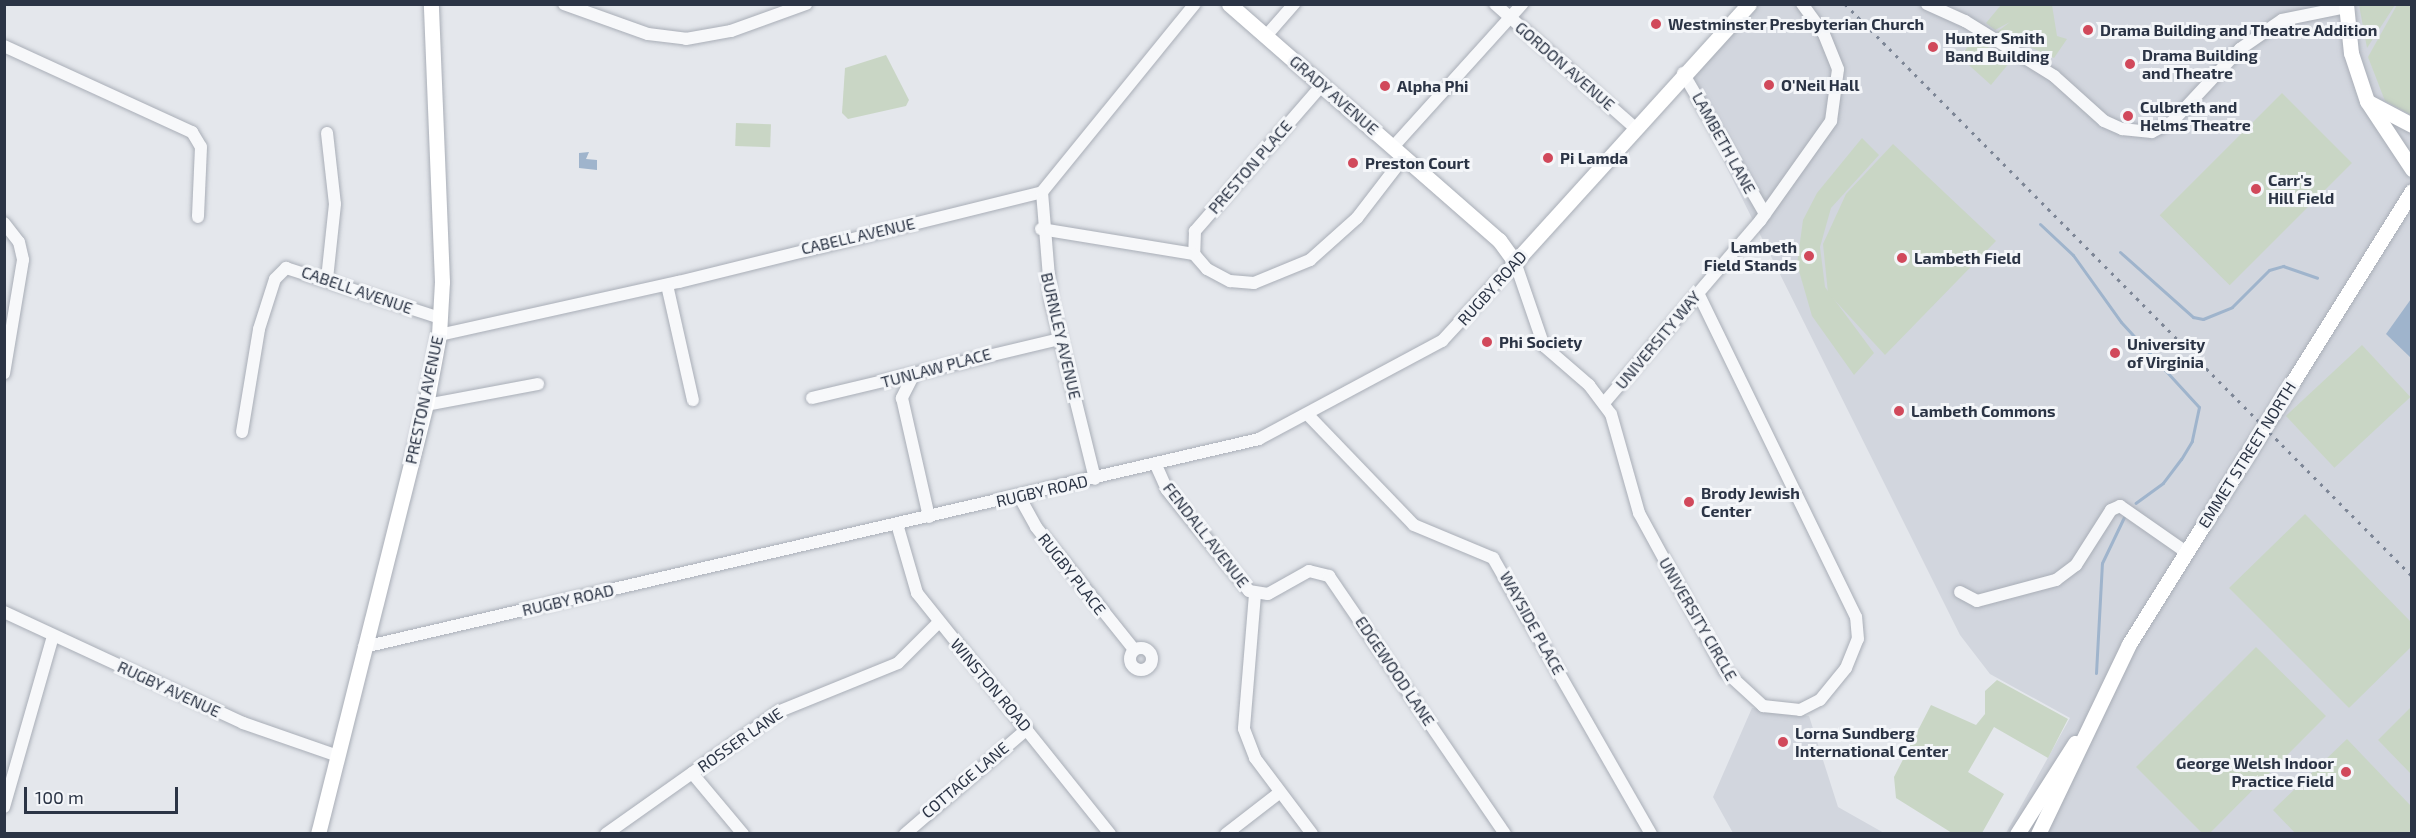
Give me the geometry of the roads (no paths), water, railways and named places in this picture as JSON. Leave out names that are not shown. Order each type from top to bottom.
[{"type":"main road","name":"PRESTON AVENUE","points":[[364,647],[426,405],[439,335],[430,4]]},
{"type":"main road","name":"GRADY AVENUE","points":[[1229,4],[1499,240],[1515,262]]},
{"type":"main road","name":"RUGBY ROAD","points":[[1515,262],[1683,73],[1749,4]]},
{"type":"main road","points":[[2346,6],[2351,53],[2367,101],[2412,169]]},
{"type":"main road","points":[[2367,101],[2412,125]]},
{"type":"main road","name":"EMMET STREET NORTH","points":[[2017,834],[2089,723],[2186,552],[2412,191]]},
{"type":"main road","points":[[318,834],[364,647]]},
{"type":"main road","name":"EMMET STREET NORTH","points":[[2038,834],[2089,723]]},
{"type":"street","points":[[564,4],[648,34],[686,39],[731,31],[806,4]]},
{"type":"street","points":[[1042,192],[1195,4]]},
{"type":"street","points":[[1266,36],[1294,4]]},
{"type":"street","name":"GORDON AVENUE","points":[[1495,4],[1635,127]]},
{"type":"street","points":[[1041,230],[1194,254],[1230,281],[1254,283],[1288,273],[1340,237],[1399,152],[1522,4]]},
{"type":"street","name":"UNIVERSITY WAY","points":[[1604,403],[1765,213],[1823,136],[1836,100],[1832,50],[1802,4]]},
{"type":"street","points":[[1927,4],[1965,21],[2054,76],[2104,121],[2122,129],[2152,132],[2172,122],[2240,49],[2282,20],[2346,6]]},
{"type":"street","points":[[4,46],[185,127],[197,139],[198,217]]},
{"type":"street","name":"LAMBETH LANE","points":[[1683,73],[1765,213]]},
{"type":"street","name":"PRESTON PLACE","points":[[1194,254],[1197,227],[1322,85]]},
{"type":"street","points":[[327,133],[335,204],[327,279]]},
{"type":"street","name":"CABELL AVENUE","points":[[439,335],[667,285],[1042,192]]},
{"type":"street","name":"BURNLEY AVENUE","points":[[1042,192],[1041,230],[1060,339],[1095,479]]},
{"type":"street","points":[[4,223],[19,242],[23,260],[4,373]]},
{"type":"street","name":"UNIVERSITY CIRCLE","points":[[1515,262],[1544,346],[1604,403],[1618,429],[1639,513],[1730,678],[1749,697],[1777,710],[1800,710],[1820,700],[1855,649],[1856,617],[1698,293]]},
{"type":"street","name":"RUGBY ROAD","points":[[364,647],[1156,465],[1259,439],[1309,416],[1442,341],[1515,262]]},
{"type":"street","name":"CABELL AVENUE","points":[[242,432],[265,311],[275,279],[286,268],[327,279],[440,318]]},
{"type":"street","points":[[667,285],[693,400]]},
{"type":"street","name":"TUNLAW PLACE","points":[[812,398],[1060,339]]},
{"type":"street","points":[[913,375],[903,385],[902,398],[929,517]]},
{"type":"street","points":[[426,405],[538,384]]},
{"type":"street","name":"WAYSIDE PLACE","points":[[1309,416],[1414,525],[1494,558],[1651,834]]},
{"type":"street","name":"FENDALL AVENUE","points":[[1156,465],[1167,490],[1255,594],[1244,729],[1255,758],[1279,793],[1312,834]]},
{"type":"street","name":"RUGBY PLACE","points":[[1019,496],[1036,527],[1132,647]]},
{"type":"street","points":[[1960,592],[1977,601],[2056,580],[2076,565],[2111,510],[2120,506],[2186,552]]},
{"type":"street","name":"WINSTON ROAD","points":[[897,524],[908,572],[939,622],[1110,834]]},
{"type":"street","name":"EDGEWOOD LANE","points":[[1255,594],[1268,594],[1310,571],[1329,576],[1505,834]]},
{"type":"street","name":"RUGBY AVENUE","points":[[4,612],[243,723],[339,756]]},
{"type":"street","name":"ROSSER LANE","points":[[606,834],[780,711],[882,672],[939,622]]},
{"type":"street","points":[[4,807],[53,636]]},
{"type":"street","name":"COTTAGE LANE","points":[[905,834],[1027,729]]},
{"type":"street","points":[[692,773],[742,834]]},
{"type":"street","points":[[1226,834],[1279,793]]},
{"type":"water","points":[[589,152],[586,159],[597,160],[597,170],[579,168],[579,153]]},
{"type":"water","points":[[2411,299],[2411,358],[2386,334]]},
{"type":"waterway","points":[[2040,224],[2073,255],[2121,322],[2199,407],[2192,441],[2181,459],[2163,483],[2135,503]]},
{"type":"waterway","points":[[2120,252],[2193,317],[2203,319],[2232,307],[2269,270],[2283,266],[2317,278]]},
{"type":"waterway","points":[[2096,673],[2102,563],[2124,517]]},
{"type":"railway","points":[[1845,4],[2412,576]]},
{"type":"place","name":"Westminster Presbyterian Church","points":[[1656,24]]},
{"type":"place","name":"Drama Building and Theatre Addition","points":[[2088,30]]},
{"type":"place","name":"Hunter Smith Band Building","points":[[1933,47]]},
{"type":"place","name":"Drama Building and Theatre","points":[[2130,64]]},
{"type":"place","name":"O'Neil Hall","points":[[1769,85]]},
{"type":"place","name":"Alpha Phi","points":[[1385,86]]},
{"type":"place","name":"Culbreth and Helms Theatre","points":[[2128,116]]},
{"type":"place","name":"Pi Lamda","points":[[1548,158]]},
{"type":"place","name":"Preston Court","points":[[1353,163]]},
{"type":"place","name":"Carr's Hill Field","points":[[2256,189]]},
{"type":"place","name":"Lambeth Field Stands","points":[[1809,256]]},
{"type":"place","name":"Lambeth Field","points":[[1902,258]]},
{"type":"place","name":"Phi Society","points":[[1487,342]]},
{"type":"place","name":"University of Virginia","points":[[2115,353]]},
{"type":"place","name":"Lambeth Commons","points":[[1899,411]]},
{"type":"place","name":"Brody Jewish Center","points":[[1689,502]]},
{"type":"place","name":"Lorna Sundberg International Center","points":[[1783,742]]},
{"type":"place","name":"George Welsh Indoor Practice Field","points":[[2346,772]]}]
